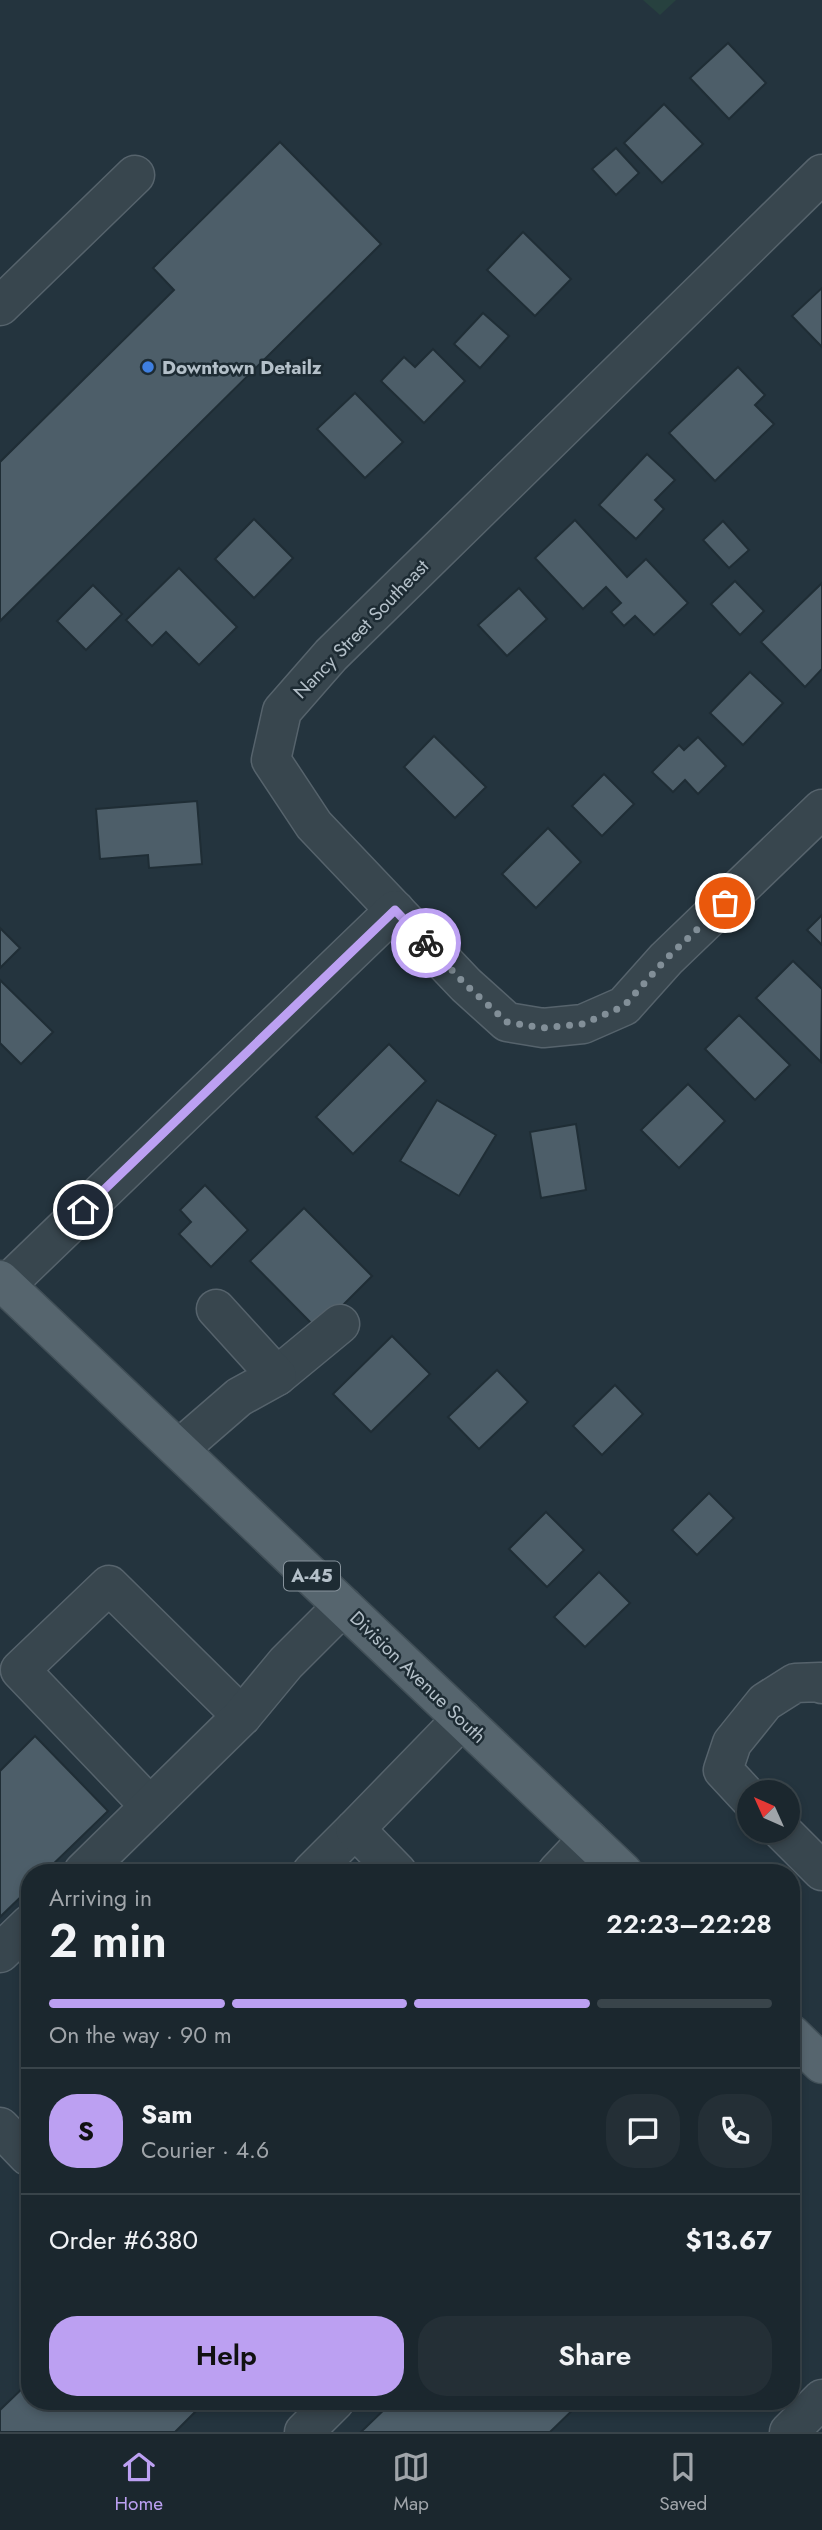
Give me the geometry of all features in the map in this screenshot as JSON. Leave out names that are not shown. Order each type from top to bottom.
[{"type":"main road","name":"Division Avenue South","points":[[3,1282],[615,1864]]},
{"type":"main road","points":[[800,2043],[822,2064]]},
{"type":"street","name":"Nancy Street Southeast","points":[[822,174],[331,655],[282,711],[271,760],[314,825],[466,985],[507,1022],[542,1028],[583,1024],[624,1006],[666,959],[822,809]]},
{"type":"street","points":[[0,306],[135,176]]},
{"type":"street","points":[[3,1282],[395,910]]},
{"type":"street","points":[[216,1309],[277,1376]]},
{"type":"street","points":[[178,1449],[239,1397],[277,1376],[340,1324]]},
{"type":"street","points":[[150,1806],[10,1668],[109,1585],[242,1716]]},
{"type":"street","points":[[91,1864],[242,1716],[286,1663],[343,1606]]},
{"type":"street","points":[[737,1785],[723,1770],[732,1743],[765,1702],[795,1683],[821,1682]]},
{"type":"street","points":[[320,1864],[462,1719]]},
{"type":"street","points":[[355,1829],[389,1864]]},
{"type":"street","points":[[565,1864],[588,1839]]},
{"type":"street","points":[[793,1843],[822,1871]]},
{"type":"street","points":[[0,1953],[21,1933]]},
{"type":"street","points":[[0,2127],[21,2149]]},
{"type":"street","points":[[789,2432],[822,2399]]},
{"type":"street","points":[[304,2432],[326,2410]]},
{"type":"green space","points":[[643,0],[676,0],[660,15]]},
{"type":"building","points":[[728,43],[766,83],[729,119],[690,78]]},
{"type":"building","points":[[664,104],[703,144],[662,183],[624,143]]},
{"type":"building","points":[[280,142],[381,244],[0,621],[0,462],[174,290],[153,268]]},
{"type":"building","points":[[616,148],[639,173],[616,195],[592,169]]},
{"type":"building","points":[[523,232],[571,279],[535,316],[487,270]]},
{"type":"building","points":[[822,288],[822,347],[792,316]]},
{"type":"building","points":[[483,313],[509,336],[480,368],[454,344]]},
{"type":"building","points":[[433,349],[465,381],[424,423],[381,381],[404,357],[415,367]]},
{"type":"building","points":[[738,367],[765,395],[755,405],[774,424],[715,481],[669,433]]},
{"type":"building","points":[[355,393],[403,442],[365,478],[317,429]]},
{"type":"building","points":[[647,454],[675,480],[655,500],[664,509],[636,539],[599,505]]},
{"type":"building","points":[[254,519],[293,558],[254,598],[215,559]]},
{"type":"building","points":[[575,520],[627,577],[646,559],[688,603],[654,635],[635,616],[624,626],[611,612],[621,603],[606,587],[583,609],[535,558]]},
{"type":"building","points":[[723,521],[749,550],[729,568],[703,540]]},
{"type":"building","points":[[179,568],[237,627],[199,665],[166,632],[152,646],[126,620]]},
{"type":"building","points":[[735,581],[764,611],[740,635],[711,604]]},
{"type":"building","points":[[822,583],[822,669],[805,687],[761,642]]},
{"type":"building","points":[[93,585],[122,614],[86,650],[57,621]]},
{"type":"building","points":[[519,588],[547,619],[507,656],[478,625]]},
{"type":"building","points":[[750,672],[783,703],[743,745],[710,713]]},
{"type":"building","points":[[434,736],[486,787],[455,818],[404,767]]},
{"type":"building","points":[[698,737],[726,766],[698,794],[685,780],[673,792],[652,772],[679,745],[684,750]]},
{"type":"building","points":[[604,774],[634,804],[602,836],[572,806]]},
{"type":"building","points":[[197,801],[202,864],[149,868],[148,855],[100,859],[96,809]]},
{"type":"building","points":[[548,828],[581,862],[536,908],[502,874]]},
{"type":"building","points":[[822,915],[822,945],[807,930]]},
{"type":"building","points":[[0,928],[20,948],[0,968]]},
{"type":"building","points":[[793,961],[822,989],[821,1062],[756,998]]},
{"type":"building","points":[[0,980],[53,1032],[21,1064],[0,1043]]},
{"type":"building","points":[[739,1015],[790,1065],[755,1100],[705,1049]]},
{"type":"building","points":[[389,1044],[426,1081],[353,1154],[316,1117]]},
{"type":"building","points":[[688,1084],[725,1121],[679,1168],[641,1130]]},
{"type":"building","points":[[437,1100],[496,1135],[459,1196],[400,1161]]},
{"type":"building","points":[[576,1124],[586,1190],[541,1198],[530,1132]]},
{"type":"building","points":[[205,1185],[248,1230],[211,1267],[179,1234],[191,1222],[180,1210]]},
{"type":"building","points":[[304,1208],[372,1276],[318,1330],[250,1261]]},
{"type":"building","points":[[392,1336],[430,1374],[371,1432],[333,1394]]},
{"type":"building","points":[[497,1370],[528,1402],[479,1449],[448,1417]]},
{"type":"building","points":[[615,1385],[643,1414],[602,1455],[573,1426]]},
{"type":"building","points":[[709,1493],[734,1518],[697,1555],[672,1530]]},
{"type":"building","points":[[546,1512],[584,1550],[547,1587],[509,1549]]},
{"type":"building","points":[[599,1572],[630,1603],[585,1647],[554,1617]]},
{"type":"building","points":[[35,1736],[108,1811],[53,1864],[21,1864],[21,1897],[0,1917],[0,1771]]},
{"type":"building","points":[[21,2390],[21,2410],[197,2410],[175,2432],[0,2432],[0,2410]]},
{"type":"building","points":[[384,2410],[573,2410],[550,2432],[361,2432]]},
{"type":"way so far","points":[[426,943],[466,985],[507,1022],[542,1028],[583,1024],[624,1006],[666,959],[725,903]]},
{"type":"place","name":"Downtown Detailz","points":[[148,367]]},
{"type":"route","points":[[83,1210],[395,910],[426,943]]}]
